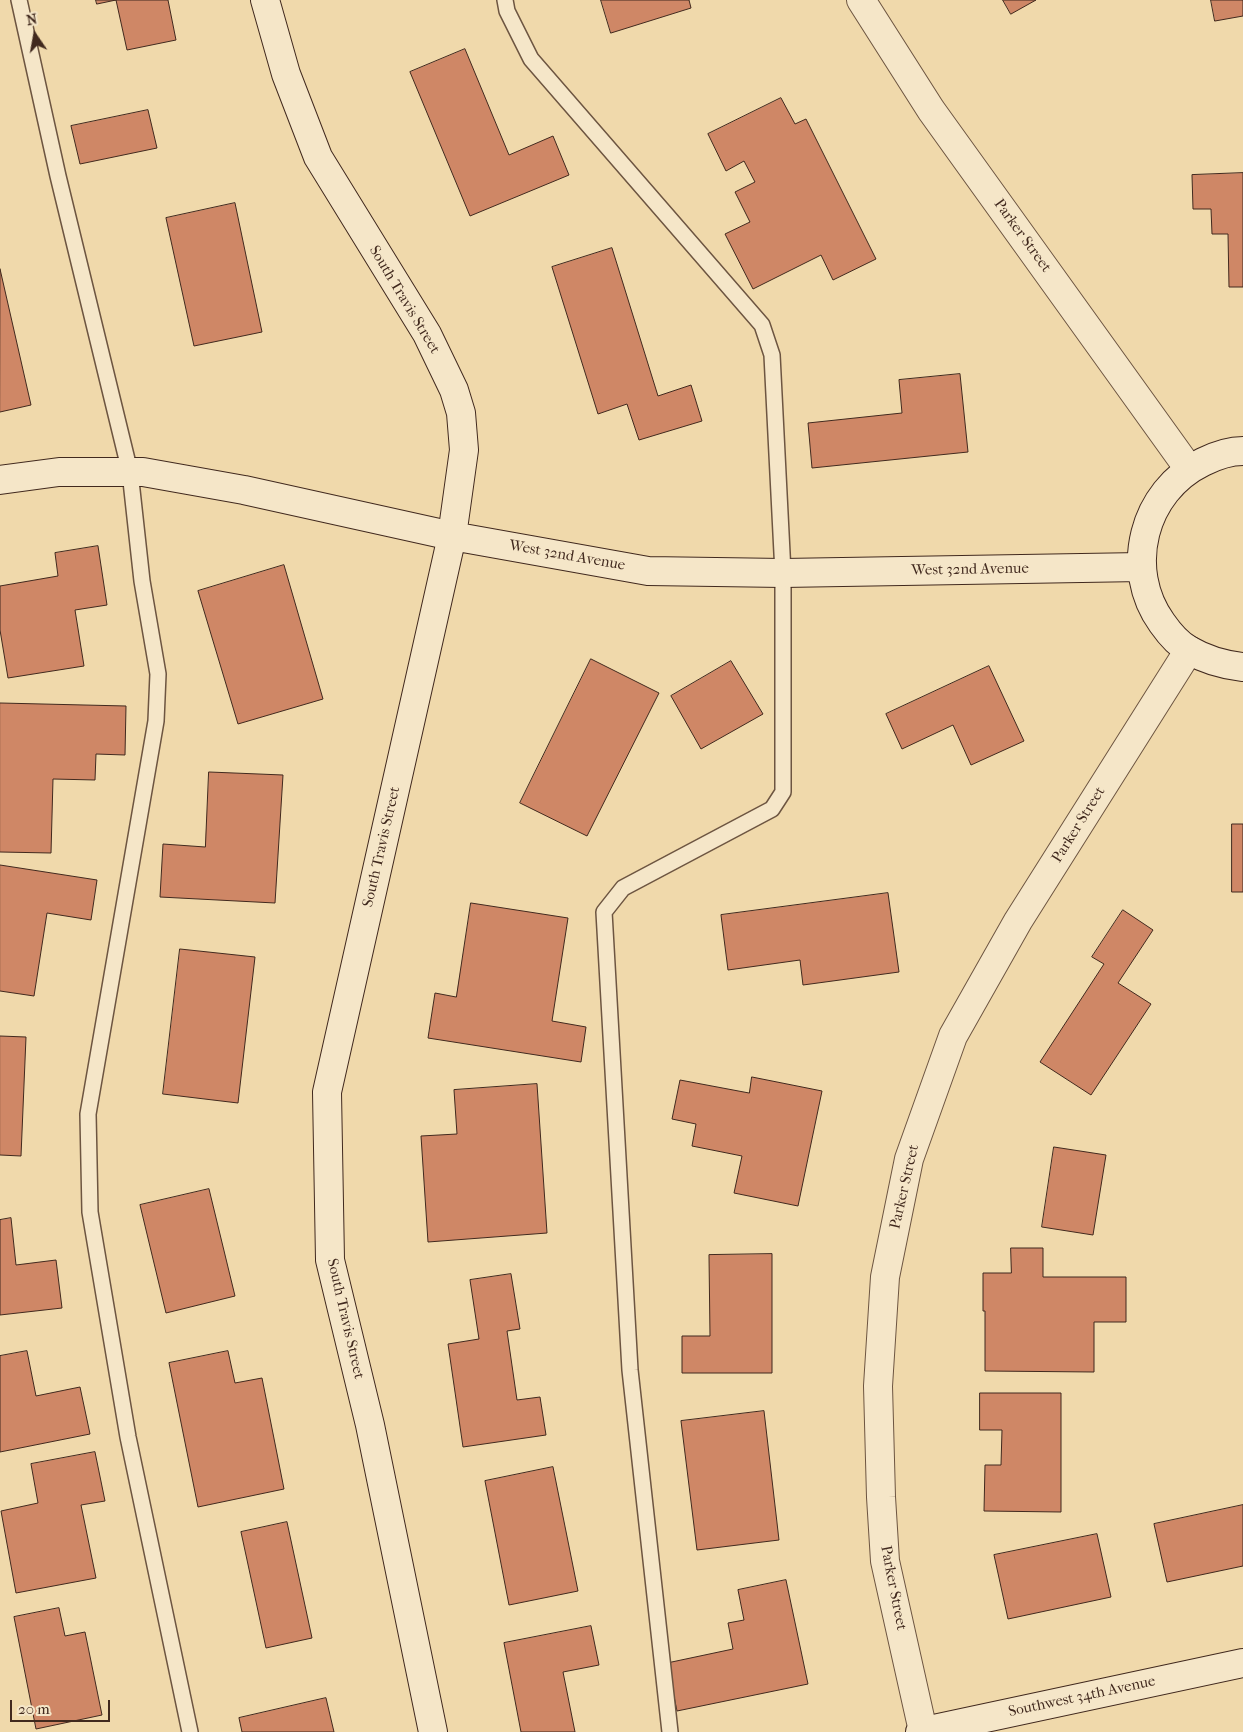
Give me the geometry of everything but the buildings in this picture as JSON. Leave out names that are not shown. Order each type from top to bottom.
[{"type":"street","name":"South Travis Street","points":[[265,0],[286,74],[318,157],[427,334],[454,390],[461,413],[464,450],[452,536],[328,1092],[330,1260],[370,1425],[432,1732]]},
{"type":"street","name":"Parker Street","points":[[861,0],[932,110],[1189,469]]},
{"type":"street","points":[[1243,451],[1213,457],[1189,469],[1168,487],[1152,511],[1143,538],[1141,567],[1145,591],[1155,614],[1170,634],[1189,650],[1221,664],[1243,667]]},
{"type":"street","name":"West 32nd Avenue","points":[[0,480],[58,472],[143,472],[244,490],[452,536],[648,570],[783,573],[1141,567]]},
{"type":"street","name":"Parker Street","points":[[921,1732],[885,1561],[878,1386],[885,1277],[909,1159],[953,1036],[1018,921],[1189,650]]},
{"type":"street","name":"Southwest 34th Avenue","points":[[921,1732],[1243,1663]]},
{"type":"lane","points":[[19,0],[58,176],[130,472],[142,581],[158,674],[156,721],[88,1114],[90,1212],[128,1437],[190,1732]]},
{"type":"lane","points":[[505,0],[507,11],[531,59],[762,325],[772,355],[783,573],[783,792],[772,809],[623,888],[604,912],[630,1370],[670,1732]]}]
